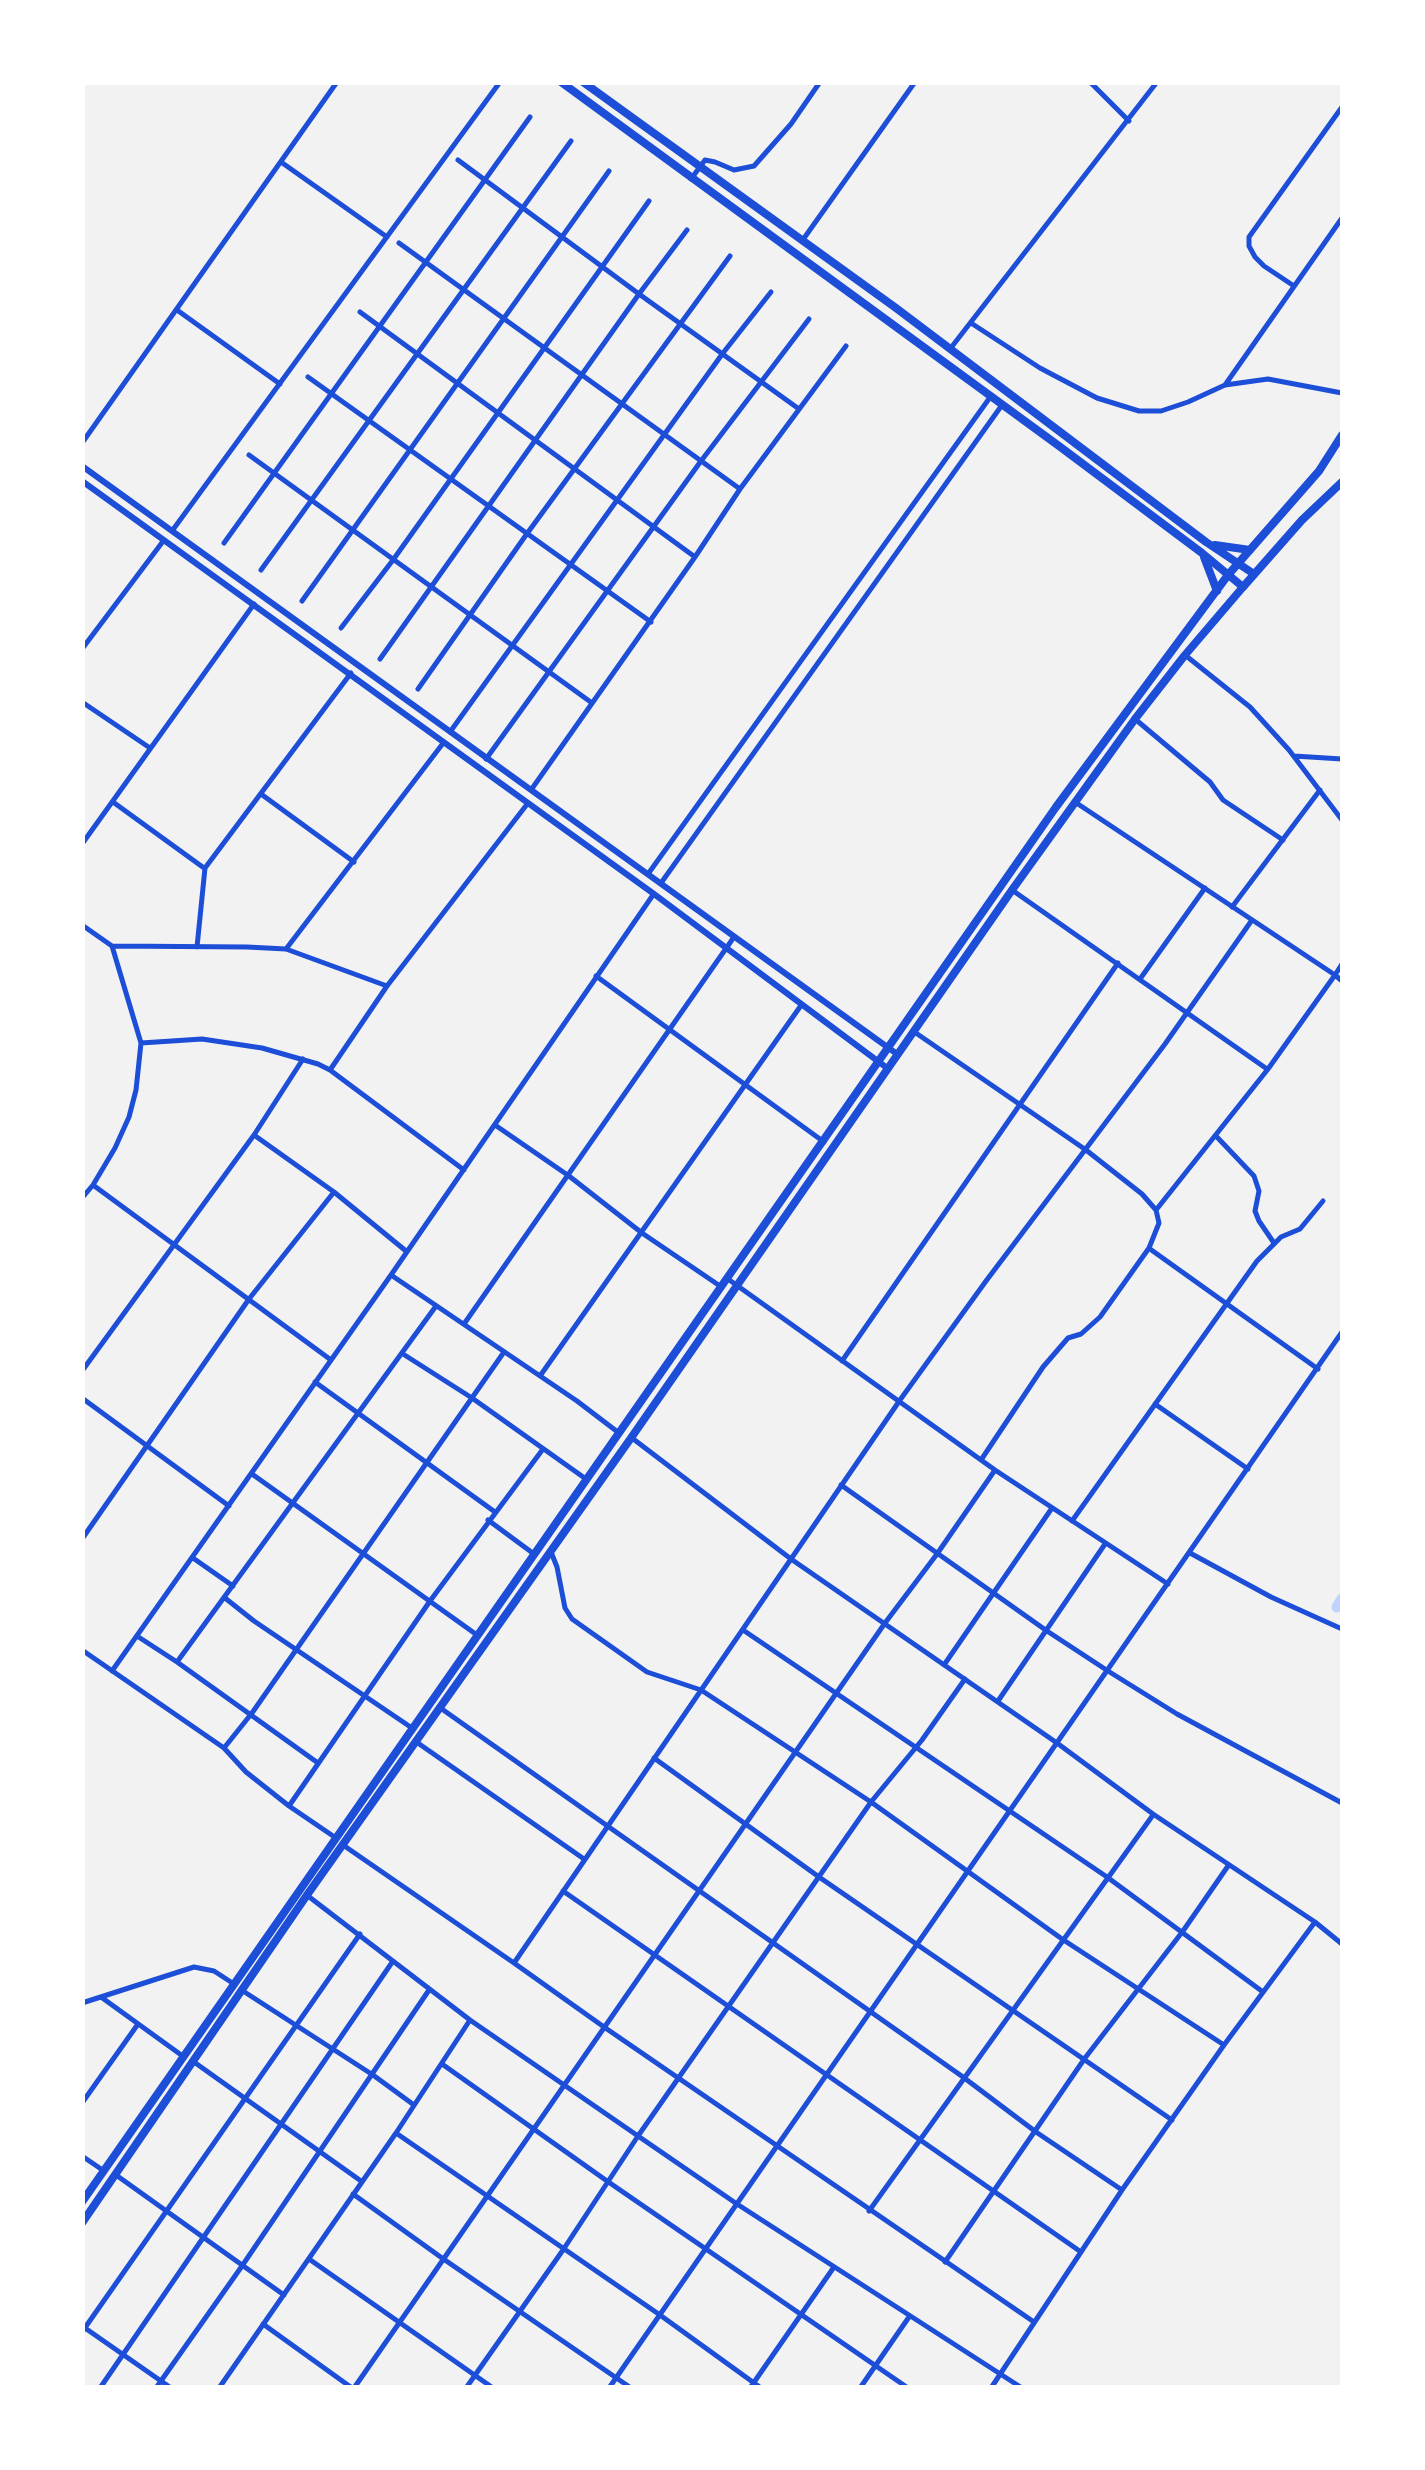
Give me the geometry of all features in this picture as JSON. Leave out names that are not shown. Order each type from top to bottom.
[{"type":"main road","points":[[560,82],[1002,404],[1243,587]]},
{"type":"main road","points":[[583,82],[1254,574]]},
{"type":"main road","points":[[82,2202],[234,1984],[415,1741],[632,1438],[738,1286],[1056,807],[1228,575],[1319,471],[1342,435]]},
{"type":"main road","points":[[892,1051],[912,1031],[1185,655],[1302,520],[1342,482]]},
{"type":"main road","points":[[1206,542],[1250,550]]},
{"type":"main road","points":[[1202,553],[1216,592]]},
{"type":"main road","points":[[82,2222],[307,1895],[412,1728],[824,1142],[883,1065]]},
{"type":"street","points":[[82,443],[337,82]]},
{"type":"street","points":[[172,531],[500,82]]},
{"type":"street","points":[[691,179],[705,160],[734,170],[754,166],[791,124],[820,82]]},
{"type":"street","points":[[802,241],[915,82]]},
{"type":"street","points":[[1090,82],[1129,120]]},
{"type":"street","points":[[950,349],[1157,82]]},
{"type":"street","points":[[1294,286],[1254,256],[1249,236],[1342,106]]},
{"type":"street","points":[[224,543],[530,116]]},
{"type":"street","points":[[261,570],[570,141]]},
{"type":"street","points":[[458,160],[799,408]]},
{"type":"street","points":[[281,162],[387,237]]},
{"type":"street","points":[[302,601],[609,171]]},
{"type":"street","points":[[341,628],[650,201]]},
{"type":"street","points":[[1225,384],[1342,221]]},
{"type":"street","points":[[380,659],[687,230]]},
{"type":"street","points":[[399,244],[740,489]]},
{"type":"street","points":[[418,689],[730,256]]},
{"type":"street","points":[[450,732],[771,292]]},
{"type":"street","points":[[177,310],[280,384]]},
{"type":"street","points":[[360,312],[695,556]]},
{"type":"street","points":[[486,758],[809,319]]},
{"type":"street","points":[[971,324],[1040,368],[1123,408],[1161,410],[1225,384],[1268,379],[1342,393]]},
{"type":"street","points":[[532,790],[740,489],[846,346]]},
{"type":"street","points":[[308,377],[651,622]]},
{"type":"street","points":[[648,874],[991,396]]},
{"type":"street","points":[[661,883],[1002,404]]},
{"type":"street","points":[[249,455],[592,703]]},
{"type":"street","points":[[82,466],[892,1051]]},
{"type":"street","points":[[82,481],[654,894],[883,1065]]},
{"type":"street","points":[[82,649],[164,540]]},
{"type":"street","points":[[82,844],[254,604]]},
{"type":"street","points":[[304,640],[310,631]]},
{"type":"street","points":[[1185,655],[1250,707],[1294,756],[1342,820]]},
{"type":"street","points":[[196,947],[205,868],[350,673]]},
{"type":"street","points":[[82,702],[150,748]]},
{"type":"street","points":[[1135,719],[1210,782],[1223,800],[1283,840]]},
{"type":"street","points":[[756,724],[768,732]]},
{"type":"street","points":[[286,949],[444,742]]},
{"type":"street","points":[[1294,756],[1342,759]]},
{"type":"street","points":[[1232,907],[1320,790]]},
{"type":"street","points":[[260,794],[354,862]]},
{"type":"street","points":[[114,802],[205,868]]},
{"type":"street","points":[[1075,802],[1342,981]]},
{"type":"street","points":[[330,1070],[388,986],[528,803]]},
{"type":"street","points":[[1140,979],[1204,888]]},
{"type":"street","points":[[1012,890],[1268,1069]]},
{"type":"street","points":[[112,1672],[654,894]]},
{"type":"street","points":[[514,1962],[900,1400],[1188,1013],[1252,920]]},
{"type":"street","points":[[82,925],[112,946],[286,949],[388,986]]},
{"type":"street","points":[[464,1324],[734,937]]},
{"type":"street","points":[[82,1198],[115,1148],[136,1090],[141,1043],[112,946]]},
{"type":"street","points":[[842,1360],[1118,963]]},
{"type":"street","points":[[1156,1210],[1268,1069],[1342,964]]},
{"type":"street","points":[[596,976],[824,1142]]},
{"type":"street","points":[[540,1376],[802,1004]]},
{"type":"street","points":[[912,1031],[1086,1150],[1142,1194],[1156,1210],[1158,1227],[1149,1248],[1096,1322],[1082,1334],[1068,1338],[1043,1368],[981,1460]]},
{"type":"street","points":[[141,1043],[202,1039],[304,1059],[330,1070],[464,1170]]},
{"type":"street","points":[[82,1371],[254,1135],[304,1059]]},
{"type":"street","points":[[494,1125],[722,1288]]},
{"type":"street","points":[[254,1135],[334,1192],[407,1252]]},
{"type":"street","points":[[1216,1136],[1254,1176],[1259,1191],[1255,1211],[1274,1243]]},
{"type":"street","points":[[93,1185],[331,1360]]},
{"type":"street","points":[[82,1539],[249,1300],[334,1192]]},
{"type":"street","points":[[1072,1521],[1225,1303],[1274,1243],[1300,1229],[1323,1201]]},
{"type":"street","points":[[1149,1248],[1318,1369]]},
{"type":"street","points":[[391,1276],[620,1434]]},
{"type":"street","points":[[728,1279],[994,1470],[1168,1584]]},
{"type":"street","points":[[177,1662],[436,1306]]},
{"type":"street","points":[[609,2388],[1342,1333]]},
{"type":"street","points":[[224,1748],[252,1714],[504,1352]]},
{"type":"street","points":[[403,1354],[588,1480]]},
{"type":"street","points":[[316,1382],[495,1512]]},
{"type":"street","points":[[82,1398],[229,1506]]},
{"type":"street","points":[[1155,1404],[1248,1469]]},
{"type":"street","points":[[632,1438],[791,1559],[1342,1944]]},
{"type":"street","points":[[289,1806],[430,1600],[542,1449]]},
{"type":"street","points":[[263,2324],[353,2388],[884,1622],[937,1554],[994,1470]]},
{"type":"street","points":[[252,1474],[478,1635]]},
{"type":"street","points":[[841,1485],[1108,1671],[1178,1714],[1342,1803]]},
{"type":"street","points":[[944,1665],[1052,1508]]},
{"type":"street","points":[[488,1520],[534,1554]]},
{"type":"street","points":[[998,1701],[1105,1544]]},
{"type":"street","points":[[550,1551],[565,1608],[572,1619],[648,1672],[701,1690],[871,1802],[1062,1939],[1224,2045]]},
{"type":"street","points":[[1190,1553],[1271,1597],[1342,1629]]},
{"type":"street","points":[[193,1558],[234,1586]]},
{"type":"street","points":[[225,1598],[412,1728]]},
{"type":"street","points":[[743,1630],[1107,1877],[1263,1992]]},
{"type":"street","points":[[137,1636],[318,1763]]},
{"type":"street","points":[[82,1650],[224,1748],[246,1772],[289,1806],[1034,2322]]},
{"type":"street","points":[[466,2388],[871,1802],[965,1678]]},
{"type":"street","points":[[439,1707],[1122,2190]]},
{"type":"street","points":[[415,1741],[584,1859]]},
{"type":"street","points":[[654,1758],[917,1946],[1172,2120]]},
{"type":"street","points":[[869,2211],[1153,1814]]},
{"type":"street","points":[[944,2262],[1084,2058],[1228,1866]]},
{"type":"street","points":[[563,1891],[1080,2252]]},
{"type":"street","points":[[307,1895],[470,2020],[565,2086],[737,2204],[1022,2388]]},
{"type":"street","points":[[991,2388],[1122,2190],[1315,1922]]},
{"type":"street","points":[[171,2388],[83,2329],[360,1934]]},
{"type":"street","points":[[100,2388],[393,1961]]},
{"type":"street","points":[[82,2003],[194,1967],[214,1971],[374,2074],[414,2105]]},
{"type":"street","points":[[156,2388],[430,1990]]},
{"type":"street","points":[[101,1998],[184,2057]]},
{"type":"street","points":[[219,2388],[470,2020]]},
{"type":"street","points":[[82,2103],[138,2024]]},
{"type":"street","points":[[194,2062],[362,2181]]},
{"type":"street","points":[[442,2064],[908,2388]]},
{"type":"street","points":[[396,2133],[760,2388]]},
{"type":"street","points":[[82,2156],[104,2171]]},
{"type":"street","points":[[116,2175],[284,2295]]},
{"type":"street","points":[[353,2194],[630,2388]]},
{"type":"street","points":[[309,2258],[493,2388]]},
{"type":"street","points":[[752,2385],[834,2267]]},
{"type":"street","points":[[860,2388],[909,2316]]},
{"type":"waterway","points":[[1337,1607],[1342,1599]]}]
